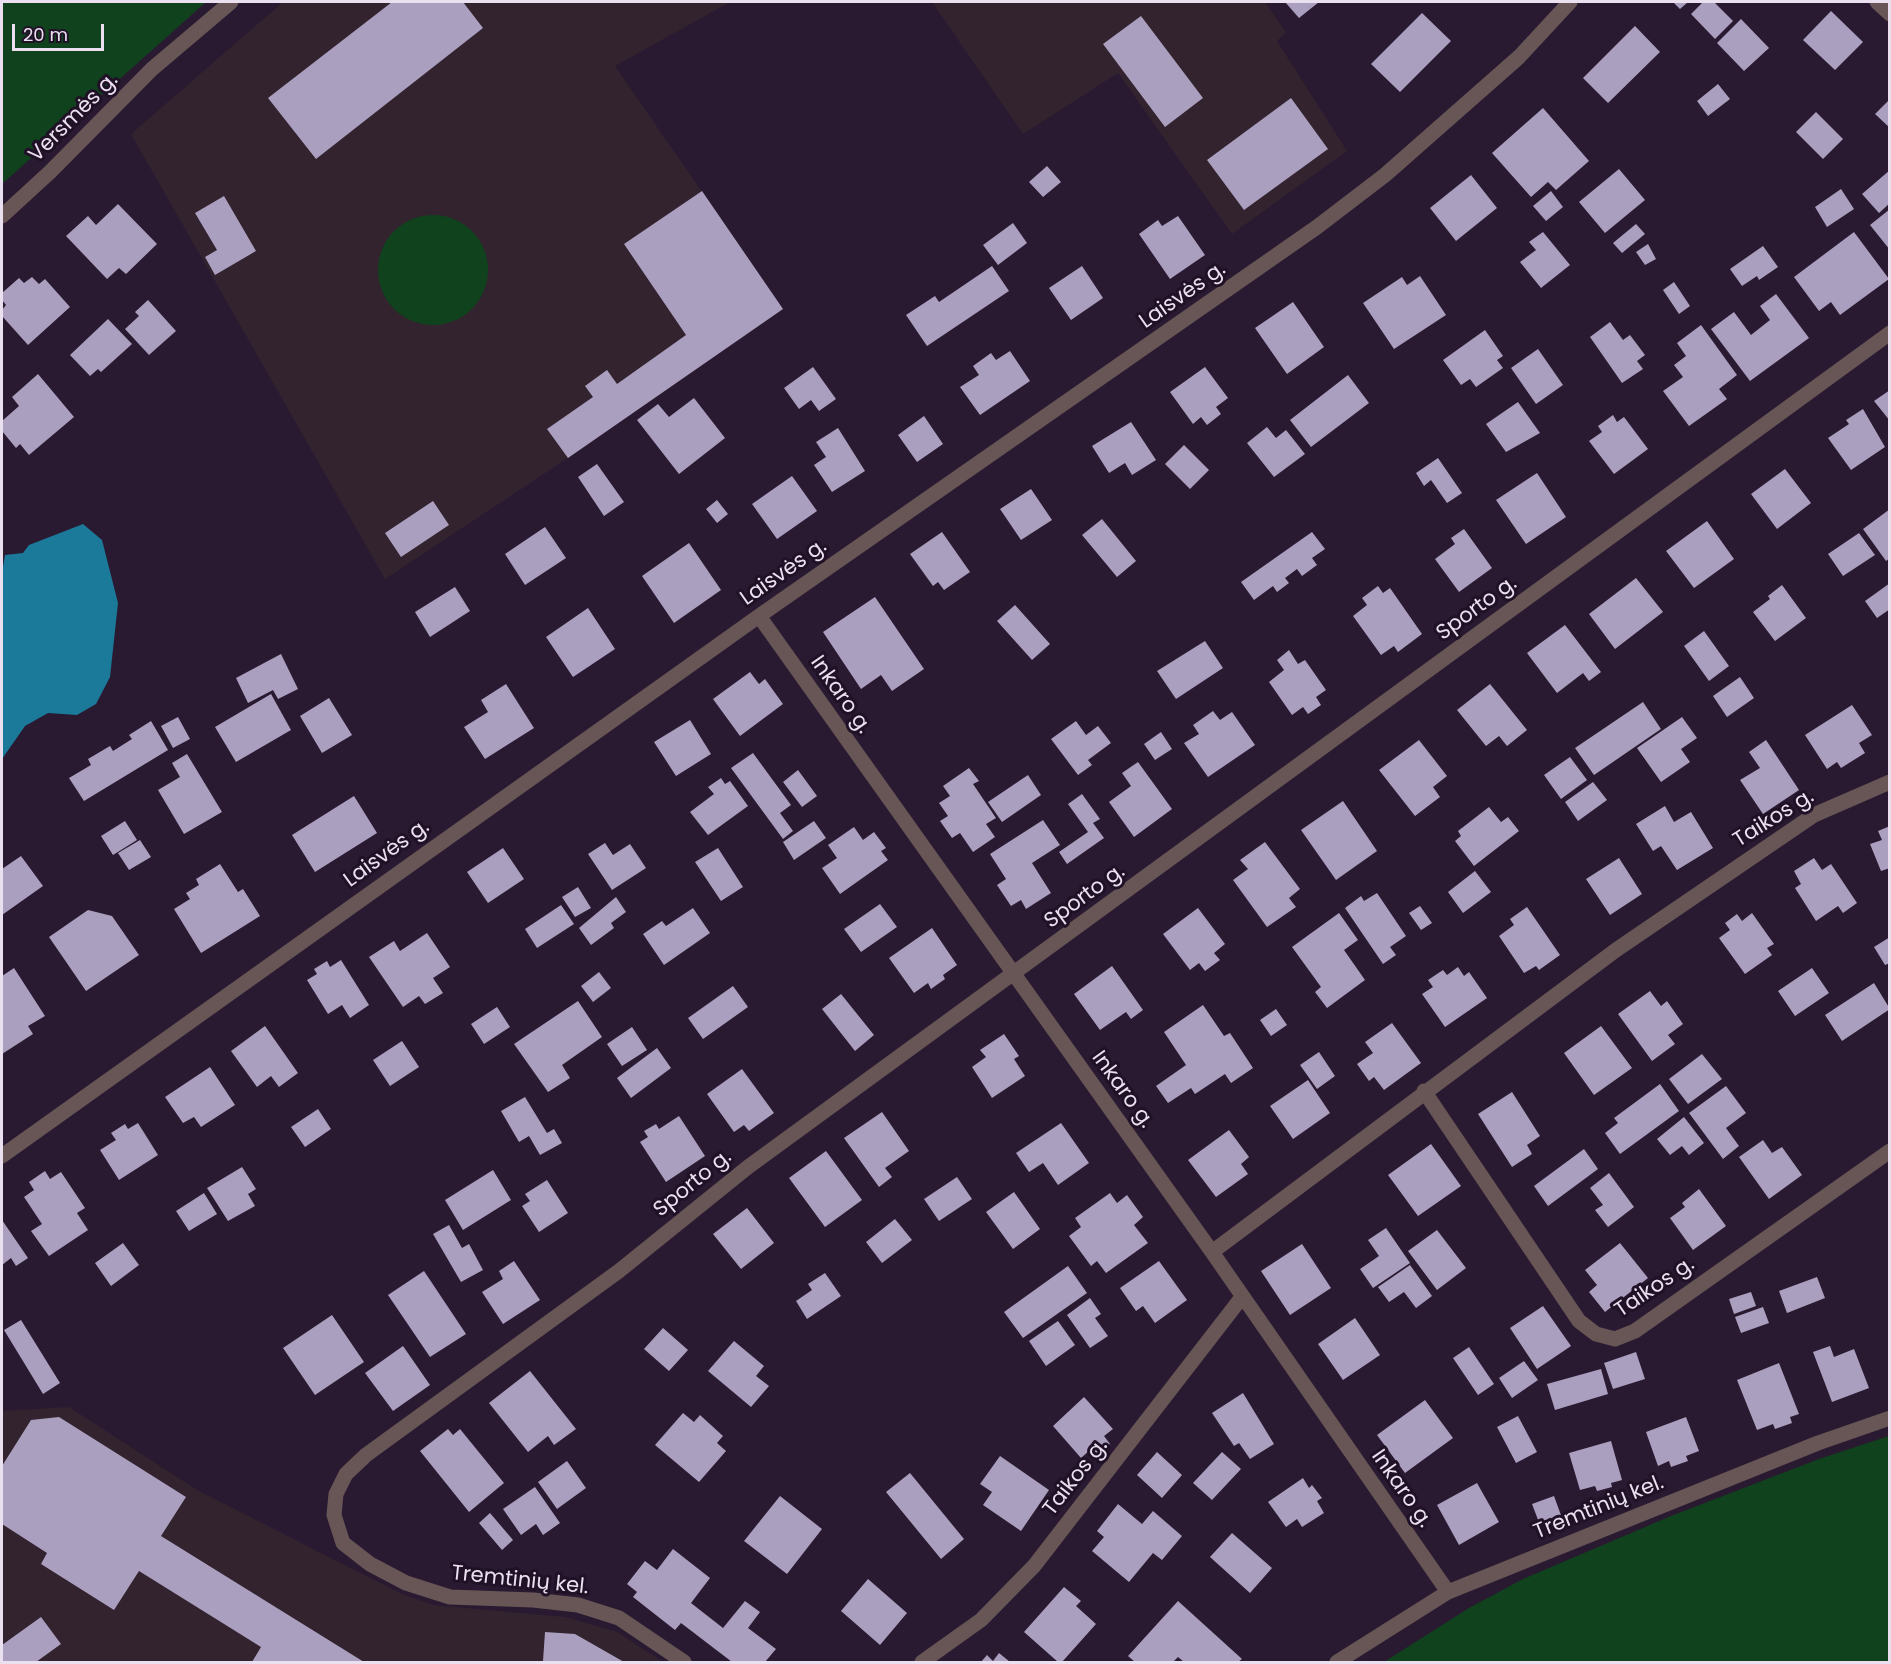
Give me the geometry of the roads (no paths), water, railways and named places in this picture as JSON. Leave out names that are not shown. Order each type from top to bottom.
[{"type":"street","name":"Versmės g.","points":[[2,216],[50,172],[152,69],[231,2]]},
{"type":"street","name":"Laisvės g.","points":[[2,1156],[759,615],[1244,280],[1334,214],[1385,175],[1519,57],[1570,2]]},
{"type":"street","points":[[1877,2],[1890,14]]},
{"type":"street","name":"Sporto g.","points":[[334,1515],[336,1494],[346,1474],[366,1455],[619,1271],[748,1167],[1014,975],[1890,333]]},
{"type":"street","name":"Inkaro g.","points":[[759,615],[1212,1252],[1448,1593]]},
{"type":"street","name":"Taikos g.","points":[[1212,1252],[1616,950],[1814,815],[1890,782]]},
{"type":"street","name":"Taikos g.","points":[[1425,1091],[1579,1321],[1596,1334],[1615,1339],[1635,1332],[1890,1151]]},
{"type":"street","name":"Taikos g.","points":[[922,1662],[981,1620],[1034,1566],[1242,1297]]},
{"type":"street","name":"Tremtinių kel.","points":[[1336,1662],[1448,1593],[1818,1443],[1890,1419]]},
{"type":"street","name":"Tremtinių kel.","points":[[334,1515],[343,1543],[370,1564],[406,1583],[450,1597],[534,1600],[578,1605],[619,1618],[684,1662]]},
{"type":"water","points":[[83,524],[102,540],[118,603],[110,677],[96,704],[77,715],[48,713],[25,726],[2,759],[2,573],[5,555],[23,553],[29,545]]}]
